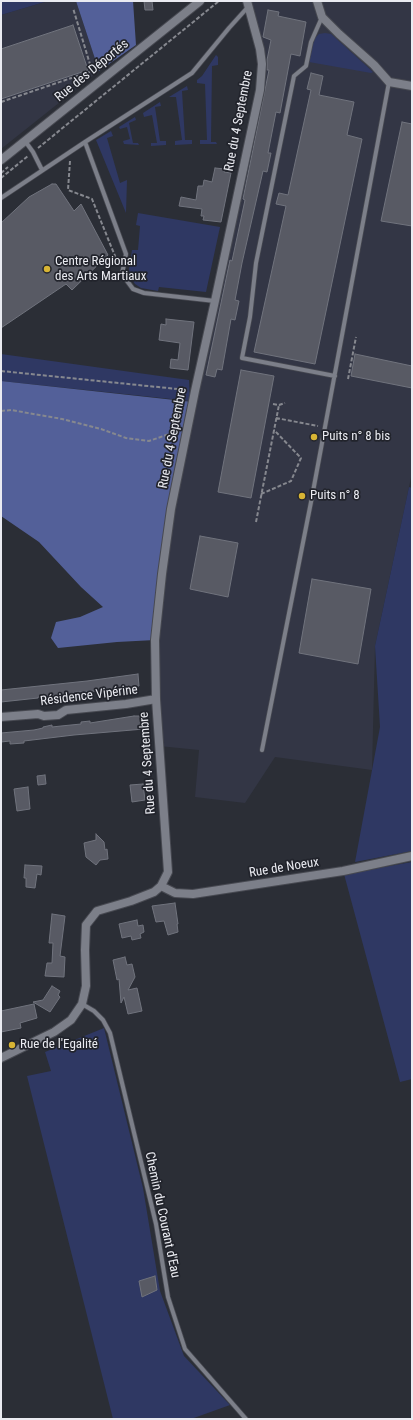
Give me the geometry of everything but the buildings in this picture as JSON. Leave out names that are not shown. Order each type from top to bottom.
[{"type":"street","name":"Rue des Déportés","points":[[1,160],[200,1]]},
{"type":"street","points":[[317,1],[322,17],[374,65],[389,82],[412,86]]},
{"type":"street","name":"Rue du 4 Septembre","points":[[161,886],[168,872],[156,699],[155,640],[171,509],[260,90],[262,64],[260,49],[248,4]]},
{"type":"street","name":"Résidence Vipérine","points":[[1,717],[38,714],[44,716],[58,715],[66,710],[126,704],[156,699]]},
{"type":"street","name":"Rue de Noeux","points":[[161,886],[175,894],[193,894],[343,871],[412,856]]},
{"type":"street","points":[[1,1058],[60,1028],[71,1020],[82,1004],[86,986],[86,925],[96,910],[131,901],[154,892],[161,886]]},
{"type":"lane","points":[[1,198],[70,151],[192,73],[248,4]]},
{"type":"lane","points":[[322,17],[311,42],[306,66],[294,76],[256,263],[250,317],[242,358],[335,376]]},
{"type":"lane","points":[[262,750],[335,376],[389,82]]},
{"type":"lane","points":[[25,141],[33,152],[42,170]]},
{"type":"lane","points":[[85,142],[126,254],[122,274],[133,289],[144,293],[215,302]]},
{"type":"lane","name":"Chemin du Courant d'Eau","points":[[82,1004],[94,1011],[103,1020],[110,1033],[156,1224],[168,1297],[185,1349],[246,1419]]},
{"type":"path","points":[[1,178],[219,1]]},
{"type":"path","points":[[1,102],[92,71],[73,8]]},
{"type":"path","points":[[70,151],[68,190],[92,199],[122,274]]},
{"type":"path","points":[[348,379],[356,337]]},
{"type":"path","points":[[1,371],[195,391]]},
{"type":"path","points":[[273,404],[279,405],[285,403]]},
{"type":"path","points":[[256,522],[279,405]]},
{"type":"path","points":[[1,411],[11,410],[55,418],[101,429],[126,438],[149,441],[187,428]]},
{"type":"path","points":[[276,418],[320,427]]},
{"type":"path","points":[[261,494],[291,481],[300,458],[274,430]]},
{"type":"shaded area","points":[[1,1],[48,1],[1,15]]},
{"type":"shaded area","points":[[48,1],[76,1],[99,71],[1,149],[1,15]]},
{"type":"shaded area","points":[[76,1],[133,1],[136,45],[99,71]]},
{"type":"shaded area","points":[[247,1],[412,1],[412,473],[375,646],[372,770],[275,757],[245,803],[195,797],[199,750],[159,746],[156,699],[162,574],[262,64]]},
{"type":"shaded area","points":[[319,34],[331,34],[373,72],[371,73],[309,62],[314,39]]},
{"type":"shaded area","points":[[216,55],[218,57],[218,65],[212,66],[211,142],[216,142],[217,144],[200,144],[200,140],[207,140],[205,84],[197,83],[197,80],[202,76]]},
{"type":"shaded area","points":[[187,86],[188,90],[182,91],[185,140],[192,140],[192,144],[175,145],[175,141],[182,140],[176,97],[169,97]]},
{"type":"shaded area","points":[[160,102],[161,106],[155,107],[160,141],[166,141],[166,145],[151,146],[151,143],[157,143],[152,115],[144,117],[143,113]]},
{"type":"shaded area","points":[[135,117],[136,120],[129,123],[133,143],[138,143],[139,145],[124,144],[123,141],[130,139],[127,127],[120,129],[119,127]]},
{"type":"shaded area","points":[[111,131],[113,136],[107,138],[120,183],[127,180],[126,213],[96,140]]},
{"type":"shaded area","points":[[138,213],[220,227],[206,292],[159,287],[158,291],[141,288],[135,284],[130,277],[129,269],[132,250],[138,250],[140,226],[136,225]]},
{"type":"shaded area","points":[[1,354],[189,380],[190,401],[1,381]]},
{"type":"shaded area","points":[[1,381],[193,402],[183,448],[155,640],[58,648],[51,638],[56,622],[80,617],[103,607],[81,587],[39,542],[1,516]]},
{"type":"shaded area","points":[[409,487],[412,488],[412,851],[355,862],[380,727],[375,646]]},
{"type":"shaded area","points":[[412,862],[412,1079],[400,1082],[344,874]]},
{"type":"shaded area","points":[[104,1028],[143,1188],[160,1291],[184,1356],[230,1405],[191,1419],[113,1419],[27,1076],[51,1071],[45,1052]]},
{"type":"place","name":"Centre Régional des Arts Martiaux","points":[[47,269]]},
{"type":"place","name":"Puits n° 8 bis","points":[[314,437]]},
{"type":"place","name":"Puits n° 8","points":[[302,496]]},
{"type":"place","name":"Rue de l'Egalité","points":[[12,1045]]}]
